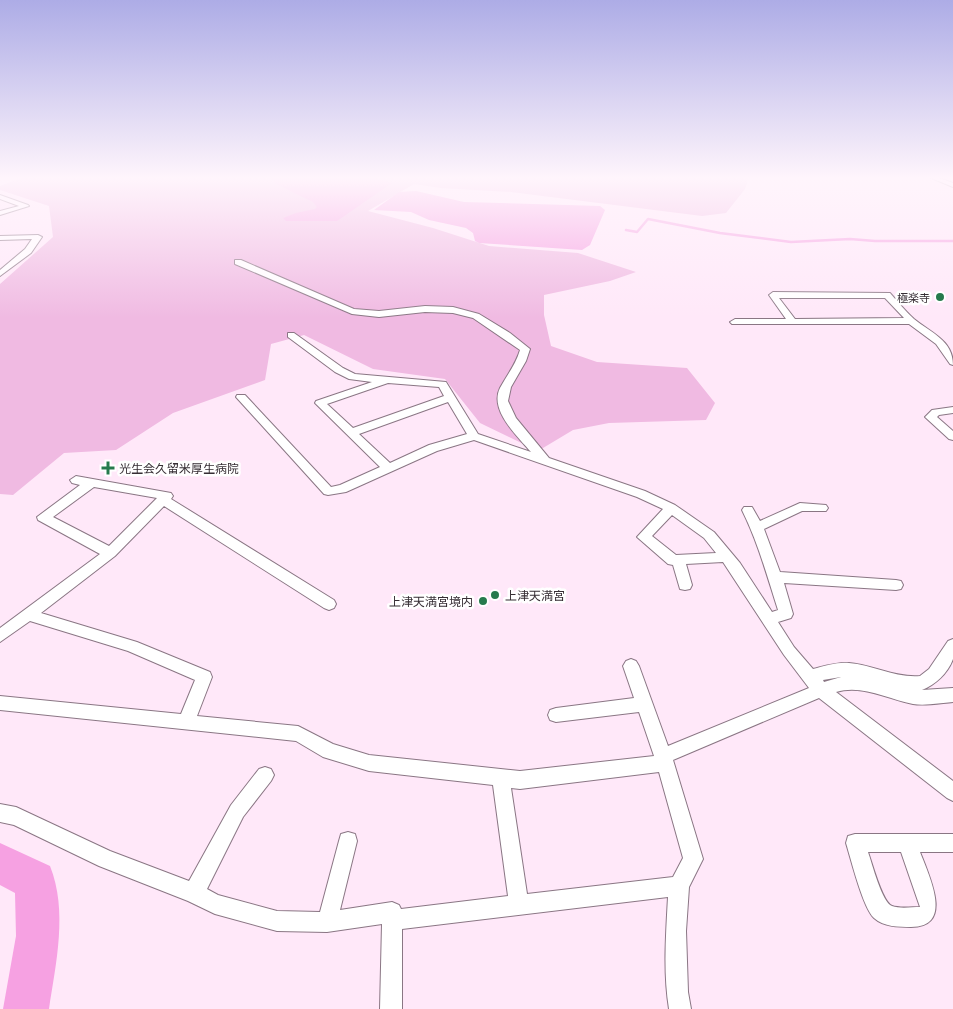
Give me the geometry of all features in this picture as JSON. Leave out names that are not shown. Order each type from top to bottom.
[{"type":"street","points":[[0,238],[38,237],[28,251],[0,274]]},
{"type":"street","points":[[238,262],[352,311],[379,314],[425,309],[453,310],[476,316],[507,335],[525,348],[523,361],[502,395],[504,411],[545,461]]},
{"type":"street","points":[[792,322],[773,295],[887,295],[911,321],[940,342],[953,362]]},
{"type":"street","points":[[735,322],[911,321]]},
{"type":"street","points":[[291,336],[339,370],[353,377],[442,384],[474,436]]},
{"type":"street","points":[[940,342],[953,343]]},
{"type":"street","points":[[388,468],[320,403],[389,380]]},
{"type":"street","points":[[241,397],[328,491],[342,489],[433,448],[474,436],[641,494],[671,508],[709,535],[726,556],[788,651],[816,683],[953,792]]},
{"type":"street","points":[[351,433],[450,398]]},
{"type":"street","points":[[953,410],[936,412],[930,417],[953,437]]},
{"type":"street","points":[[0,636],[110,553],[167,496],[76,480]]},
{"type":"street","points":[[91,483],[44,517],[110,553]]},
{"type":"street","points":[[164,500],[329,604]]},
{"type":"street","points":[[758,528],[800,506],[822,508]]},
{"type":"street","points":[[671,508],[644,537],[673,560],[726,556]]},
{"type":"street","points":[[748,510],[758,528],[786,614],[768,619]]},
{"type":"street","points":[[678,560],[686,585]]},
{"type":"street","points":[[774,577],[896,585]]},
{"type":"street","points":[[28,615],[132,646],[204,677],[189,715]]},
{"type":"street","points":[[0,703],[298,734],[329,751],[369,763],[520,780],[664,760],[845,670],[863,671],[899,682],[916,684],[928,680],[953,645]]},
{"type":"street","points":[[631,666],[664,760],[693,859],[679,886],[677,992],[680,1009]]},
{"type":"street","points":[[816,683],[846,682],[868,684],[915,697],[953,695]]},
{"type":"street","points":[[556,715],[645,704]]},
{"type":"street","points":[[194,893],[238,811],[265,775]]},
{"type":"street","points":[[501,778],[519,905]]},
{"type":"street","points":[[0,813],[16,816],[106,859],[194,893],[215,904],[277,921],[327,922],[392,912],[391,1009]]},
{"type":"street","points":[[327,922],[348,841]]},
{"type":"street","points":[[907,843],[929,900],[931,911],[925,917],[894,917],[882,912],[876,903],[855,843],[907,843],[953,843]]},
{"type":"street","points":[[392,920],[679,886]]},
{"type":"shaded area","points":[[51,224],[418,224],[489,246],[578,253],[636,272],[610,281],[544,295],[544,315],[551,346],[597,362],[687,368],[715,403],[706,420],[609,423],[573,430],[538,451],[480,423],[445,379],[373,369],[304,335],[271,344],[265,380],[173,413],[116,450],[64,453],[13,495],[0,494],[0,284],[53,237]]},
{"type":"shaded area","points":[[448,224],[599,224],[590,245],[582,250],[479,243],[475,241],[473,233],[466,228]]},
{"type":"waterway","points":[[626,230],[637,232],[644,224]]},
{"type":"waterway","points":[[674,224],[720,233],[791,242],[850,239],[875,241],[953,241]]},
{"type":"waterway","points":[[0,863],[35,881],[38,936],[26,1009]]},
{"type":"place","name":"極楽寺","points":[[940,297]]},
{"type":"place","name":"光生会久留米厚生病院","points":[[108,468]]},
{"type":"place","name":"上津天満宮","points":[[495,595]]},
{"type":"place","name":"上津天満宮境内","points":[[483,601]]}]
